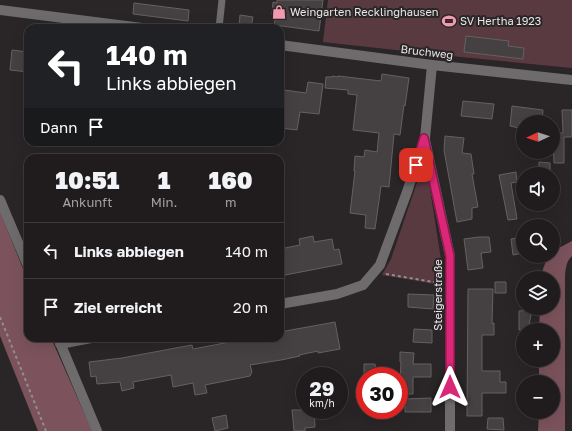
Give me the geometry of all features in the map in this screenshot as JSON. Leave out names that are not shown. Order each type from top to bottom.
[{"type":"street","points":[[0,10],[110,24]]},
{"type":"street","name":"Bruchweg","points":[[284,46],[432,65],[572,80]]},
{"type":"street","points":[[284,303],[337,294],[363,285],[380,265],[407,192],[424,138],[432,65]]},
{"type":"street","name":"Steigerstraße","points":[[424,138],[450,256],[450,431]]},
{"type":"street","points":[[0,200],[24,257]]},
{"type":"street","points":[[59,342],[97,431]]},
{"type":"lane","points":[[219,24],[222,0]]},
{"type":"path","points":[[375,271],[450,285]]},
{"type":"path","points":[[0,317],[46,431]]},
{"type":"shaded area","name":"SV Hertha 1923","points":[[328,0],[572,0],[572,68],[323,42]]},
{"type":"shaded area","points":[[426,164],[442,266],[443,286],[382,275],[391,259],[423,165]]},
{"type":"shaded area","points":[[0,212],[24,271],[24,342],[53,342],[92,431],[38,431],[0,336]]},
{"type":"shaded area","points":[[572,241],[572,256],[567,264],[565,275],[565,431],[538,431],[539,419],[560,419],[560,375],[539,375],[539,367],[560,367],[560,323],[539,323],[540,315],[560,315],[560,271],[543,271],[545,263],[560,263],[560,247]]},
{"type":"building","points":[[277,0],[323,0],[319,31],[284,26],[284,24],[274,24],[276,16],[272,15],[273,2],[277,3]]},
{"type":"building","points":[[134,3],[189,10],[188,21],[133,14]]},
{"type":"building","points":[[240,15],[253,17],[252,24],[239,24]]},
{"type":"building","points":[[466,36],[509,41],[508,46],[524,48],[523,59],[464,52]]},
{"type":"building","points":[[12,50],[24,52],[24,72],[10,70]]},
{"type":"building","points":[[382,74],[409,78],[400,135],[394,134],[389,187],[381,186],[375,229],[365,228],[366,215],[350,213],[355,171],[355,156],[364,157],[365,150],[377,152],[379,133],[353,130],[357,95],[348,94],[348,90],[325,88],[326,77],[338,76],[381,81]]},
{"type":"building","points":[[308,82],[323,84],[319,114],[300,112],[297,130],[284,128],[284,90],[306,93]]},
{"type":"building","points":[[463,101],[494,104],[492,119],[461,116]]},
{"type":"building","points":[[512,106],[543,110],[543,115],[516,115],[516,127],[510,126]]},
{"type":"building","points":[[562,110],[572,110],[572,137],[564,137],[564,163],[554,163],[554,159],[560,159],[560,133],[563,133]]},
{"type":"building","points":[[445,136],[464,138],[462,153],[471,154],[474,174],[472,174],[478,207],[472,208],[472,219],[457,222],[444,150]]},
{"type":"building","points":[[539,162],[550,163],[550,167],[539,167]]},
{"type":"building","points":[[516,172],[516,182],[511,183],[517,219],[508,220],[499,175]]},
{"type":"building","points":[[313,236],[314,242],[332,239],[334,250],[339,249],[342,264],[284,275],[284,248],[300,245],[299,239]]},
{"type":"building","points":[[489,237],[491,252],[481,253],[483,268],[468,270],[464,239]]},
{"type":"building","points":[[516,238],[516,254],[513,255],[511,239]]},
{"type":"building","points":[[495,282],[506,282],[506,293],[495,293]]},
{"type":"building","points":[[468,289],[493,289],[492,324],[494,323],[494,335],[482,335],[482,371],[500,371],[500,382],[506,382],[506,393],[482,393],[482,416],[467,416]]},
{"type":"building","points":[[408,294],[434,295],[433,309],[408,307]]},
{"type":"building","points":[[519,315],[531,315],[529,323],[519,323]]},
{"type":"building","points":[[335,322],[340,349],[318,353],[318,351],[281,360],[250,365],[252,372],[250,376],[205,385],[207,393],[195,395],[193,383],[173,387],[171,375],[133,382],[134,388],[122,391],[120,382],[97,384],[96,376],[91,377],[89,362],[122,358],[192,345],[193,349],[230,342],[284,342],[284,331]]},
{"type":"building","points":[[414,329],[432,330],[432,343],[413,342]]},
{"type":"building","points":[[400,352],[414,353],[413,364],[431,364],[431,377],[413,377],[413,394],[408,394],[408,367],[401,367]]},
{"type":"building","points":[[364,364],[375,364],[375,367],[364,367]]},
{"type":"building","points":[[431,398],[431,412],[408,412],[408,399]]},
{"type":"building","points":[[292,410],[296,410],[296,419],[315,419],[315,427],[305,428],[305,431],[294,431]]},
{"type":"building","points":[[226,415],[228,428],[215,431],[212,418]]},
{"type":"building","points":[[488,418],[503,418],[504,430],[487,429]]},
{"type":"place","name":"Weingarten Recklinghausen","points":[[279,12]]},
{"type":"place","name":"SV Hertha 1923","points":[[449,21]]},
{"type":"route","points":[[416,165],[424,138],[450,256],[450,387]]}]
